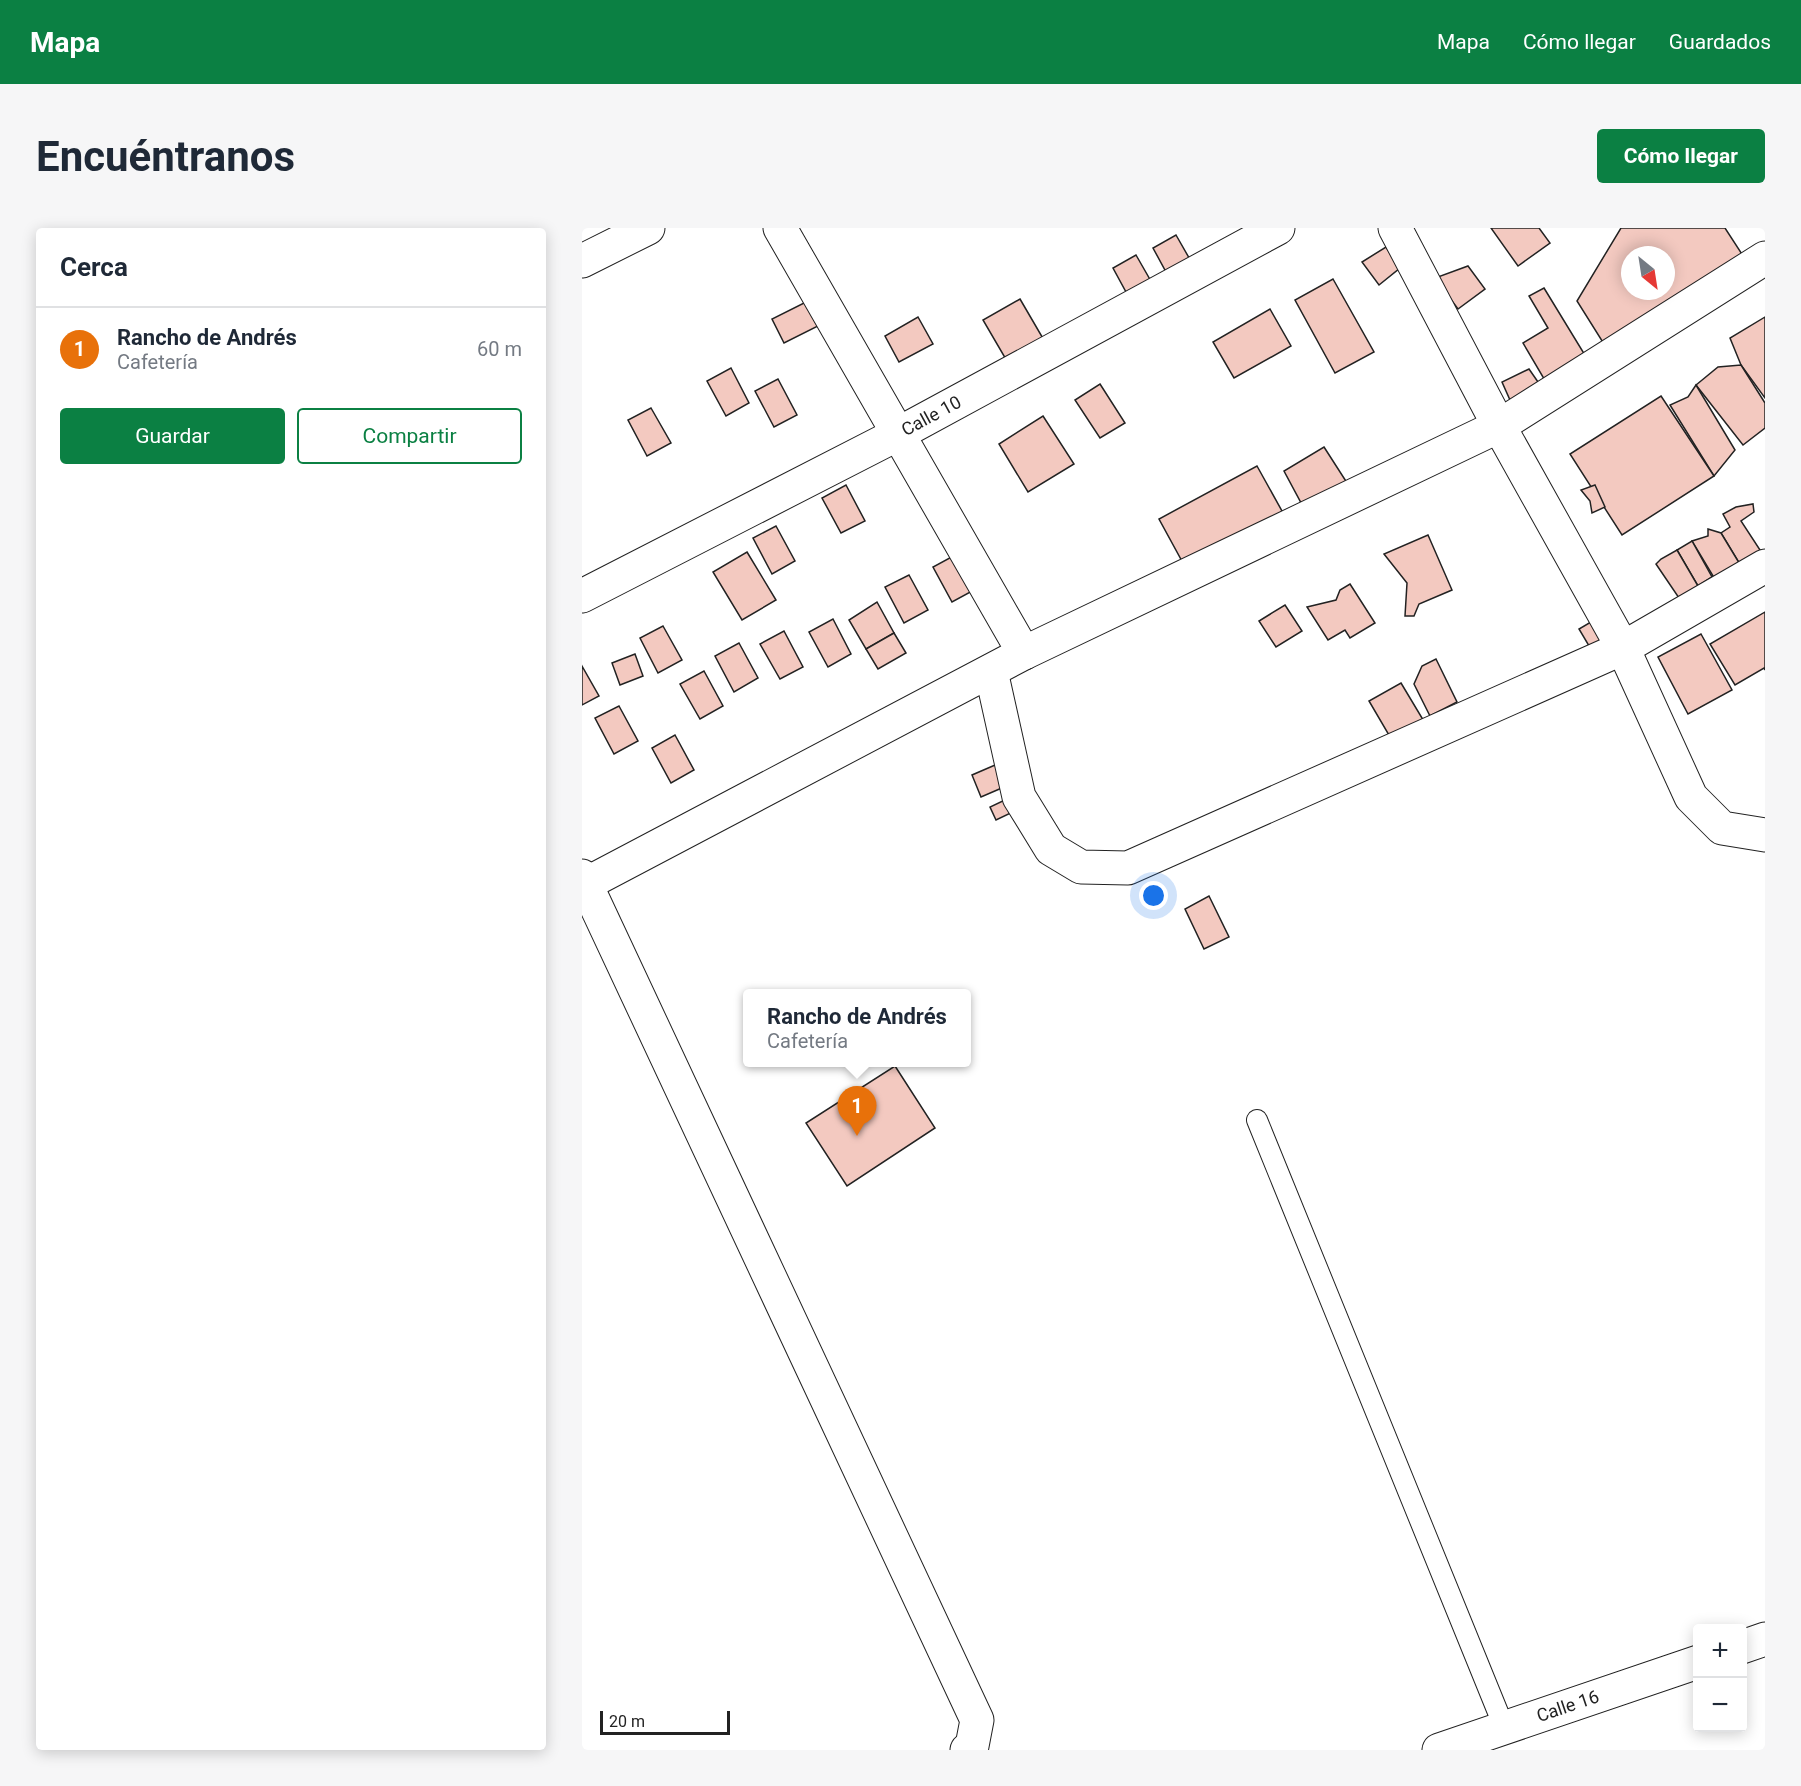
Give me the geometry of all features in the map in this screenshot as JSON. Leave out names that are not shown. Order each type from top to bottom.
[{"type":"main road","points":[[582,261],[648,228]]},
{"type":"main road","points":[[780,228],[1024,653]]},
{"type":"main road","name":"Calle 10","points":[[582,596],[898,435],[1278,228]]},
{"type":"main road","points":[[1395,228],[1499,426],[1623,648],[1691,797],[1722,828],[1765,835]]},
{"type":"main road","points":[[967,1750],[972,1746],[976,1720],[584,880],[1024,653],[1499,426],[1765,258]]},
{"type":"main road","points":[[991,671],[1019,797],[1051,849],[1081,867],[1128,868],[1623,648],[1765,566]]},
{"type":"main road","points":[[1747,1646],[1765,1639]]},
{"type":"main road","name":"Calle 16","points":[[1439,1750],[1693,1664]]},
{"type":"lane","points":[[1257,1120],[1504,1727]]},
{"type":"building","points":[[1491,228],[1539,228],[1550,243],[1518,266]]},
{"type":"building","points":[[1621,228],[1725,228],[1749,265],[1609,352],[1577,301]]},
{"type":"building","points":[[1176,235],[1196,270],[1172,283],[1153,248]]},
{"type":"building","points":[[1386,247],[1400,268],[1379,285],[1362,262]]},
{"type":"building","points":[[1136,255],[1156,290],[1132,303],[1113,268]]},
{"type":"building","points":[[1468,266],[1485,289],[1458,309],[1435,278]]},
{"type":"building","points":[[1333,279],[1374,352],[1335,373],[1295,300]]},
{"type":"building","points":[[1544,288],[1591,365],[1550,389],[1523,343],[1548,328],[1529,296]]},
{"type":"building","points":[[1020,299],[1048,347],[1011,368],[983,320]]},
{"type":"building","points":[[808,301],[820,325],[784,343],[772,319]]},
{"type":"building","points":[[1270,309],[1291,346],[1234,378],[1213,342]]},
{"type":"building","points":[[918,317],[933,344],[899,362],[885,336]]},
{"type":"building","points":[[1765,317],[1765,398],[1741,365],[1730,338]]},
{"type":"building","points":[[1741,365],[1765,403],[1765,428],[1743,445],[1696,385],[1718,367]]},
{"type":"building","points":[[731,368],[749,403],[726,416],[707,381]]},
{"type":"building","points":[[1529,369],[1545,392],[1514,409],[1502,382]]},
{"type":"building","points":[[778,379],[797,415],[774,427],[755,391]]},
{"type":"building","points":[[1100,384],[1125,423],[1100,438],[1075,400]]},
{"type":"building","points":[[1696,385],[1735,450],[1714,476],[1670,405],[1688,397]]},
{"type":"building","points":[[1661,396],[1714,476],[1622,535],[1570,454]]},
{"type":"building","points":[[651,408],[671,443],[647,456],[628,420]]},
{"type":"building","points":[[1043,416],[1074,464],[1028,492],[999,444]]},
{"type":"building","points":[[1324,447],[1351,489],[1307,514],[1284,471]]},
{"type":"building","points":[[1257,466],[1287,520],[1189,574],[1159,519]]},
{"type":"building","points":[[846,485],[865,521],[841,533],[822,498]]},
{"type":"building","points":[[1595,485],[1605,507],[1592,513],[1590,501],[1581,490]]},
{"type":"building","points":[[1753,504],[1754,512],[1741,521],[1762,553],[1741,566],[1721,533],[1730,527],[1723,514],[1736,507]]},
{"type":"building","points":[[776,526],[795,561],[772,574],[753,538]]},
{"type":"building","points":[[1708,529],[1721,533],[1741,566],[1719,586],[1692,541],[1708,536]]},
{"type":"building","points":[[1428,535],[1452,590],[1419,604],[1414,616],[1405,616],[1407,583],[1384,554]]},
{"type":"building","points":[[1692,541],[1712,577],[1698,586],[1677,550]]},
{"type":"building","points":[[1677,550],[1698,586],[1679,598],[1656,564]]},
{"type":"building","points":[[747,552],[776,600],[742,620],[713,572]]},
{"type":"building","points":[[957,554],[976,589],[952,602],[933,567]]},
{"type":"building","points":[[909,575],[928,610],[904,623],[885,587]]},
{"type":"building","points":[[1350,584],[1375,623],[1350,638],[1345,630],[1328,640],[1307,607],[1336,600],[1340,590]]},
{"type":"building","points":[[877,602],[894,633],[866,649],[849,620]]},
{"type":"building","points":[[1285,605],[1302,631],[1276,647],[1259,621]]},
{"type":"building","points":[[1765,612],[1765,670],[1764,668],[1735,685],[1710,644]]},
{"type":"building","points":[[1601,616],[1614,637],[1592,651],[1579,629]]},
{"type":"building","points":[[833,619],[851,654],[828,667],[809,632]]},
{"type":"building","points":[[663,626],[682,660],[658,673],[640,638]]},
{"type":"building","points":[[784,631],[803,667],[780,679],[760,644]]},
{"type":"building","points":[[894,633],[906,653],[878,669],[866,649]]},
{"type":"building","points":[[1701,634],[1732,690],[1688,714],[1658,657]]},
{"type":"building","points":[[739,643],[758,678],[734,692],[715,656]]},
{"type":"building","points":[[635,654],[643,676],[620,685],[612,663]]},
{"type":"building","points":[[1436,659],[1457,702],[1430,716],[1414,684],[1422,666]]},
{"type":"building","points":[[582,666],[599,696],[582,705]]},
{"type":"building","points":[[704,671],[723,706],[700,719],[680,684]]},
{"type":"building","points":[[1401,683],[1425,723],[1393,742],[1369,701]]},
{"type":"building","points":[[619,706],[638,741],[614,754],[595,718]]},
{"type":"building","points":[[675,735],[694,770],[671,783],[652,748]]},
{"type":"building","points":[[1002,762],[1011,784],[981,797],[972,775]]},
{"type":"building","points":[[1009,798],[1015,811],[996,820],[990,807]]},
{"type":"building","points":[[1209,896],[1229,937],[1204,949],[1185,909]]},
{"type":"building","points":[[896,1067],[935,1128],[847,1186],[806,1123]]},
{"type":"place","name":"Rancho de Andrés","points":[[857,1136]]}]
